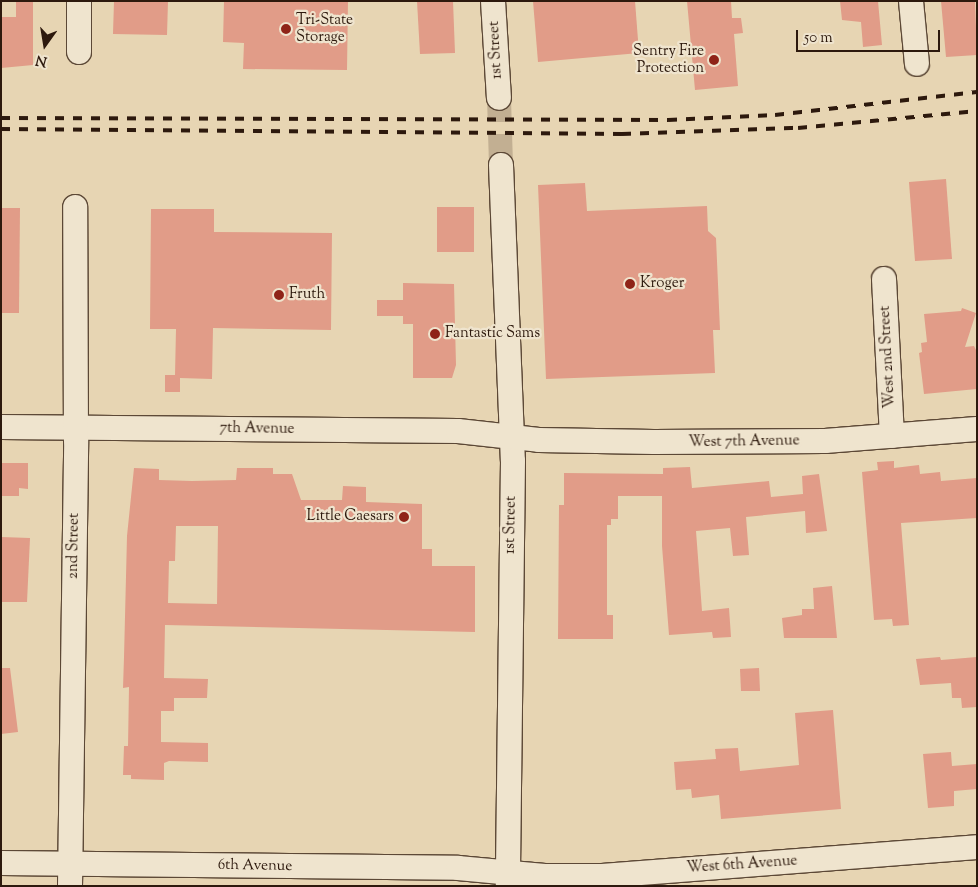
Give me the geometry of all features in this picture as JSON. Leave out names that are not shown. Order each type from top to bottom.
[{"type":"street","points":[[79,1],[79,52]]},
{"type":"street","name":"1st Street","points":[[493,1],[499,98]]},
{"type":"street","points":[[911,1],[917,64]]},
{"type":"street","name":"1st Street","points":[[500,165],[512,437],[508,879]]},
{"type":"street","name":"2nd Street","points":[[70,875],[75,427],[75,207]]},
{"type":"street","name":"West 2nd Street","points":[[884,279],[892,436]]},
{"type":"street","name":"7th Avenue","points":[[1,427],[458,431],[512,437]]},
{"type":"street","name":"West 7th Avenue","points":[[512,437],[566,441],[761,442],[892,436],[977,429]]},
{"type":"street","name":"West 6th Avenue","points":[[508,879],[602,876],[977,847]]},
{"type":"street","name":"6th Avenue","points":[[1,863],[70,875],[458,868],[508,879]]},
{"type":"building","points":[[16,1],[33,1],[33,65],[1,68],[1,17],[16,17]]},
{"type":"building","points":[[114,1],[168,1],[167,35],[113,34]]},
{"type":"building","name":"Tri-State Storage","points":[[224,1],[348,1],[347,70],[243,69],[244,43],[223,42]]},
{"type":"building","points":[[417,1],[453,1],[455,53],[420,54]]},
{"type":"building","points":[[533,1],[635,1],[639,53],[538,62]]},
{"type":"building","name":"Sentry Fire Protection","points":[[687,1],[731,1],[732,18],[741,18],[743,33],[734,34],[738,86],[695,90]]},
{"type":"building","points":[[840,1],[878,1],[882,45],[863,47],[861,22],[842,20]]},
{"type":"building","points":[[941,1],[975,1],[977,55],[946,57]]},
{"type":"building","points":[[946,179],[952,259],[915,261],[909,182]]},
{"type":"building","name":"Kroger","points":[[585,183],[587,211],[707,206],[708,231],[716,238],[720,330],[713,330],[715,373],[546,379],[538,185]]},
{"type":"building","points":[[437,207],[474,207],[474,252],[437,252]]},
{"type":"building","points":[[1,208],[20,208],[19,313],[1,313]]},
{"type":"building","points":[[151,209],[214,209],[214,232],[332,233],[331,330],[213,328],[212,379],[180,378],[180,392],[165,392],[165,375],[175,375],[176,329],[150,329]]},
{"type":"building","name":"Fantastic Sams","points":[[403,283],[454,284],[456,365],[452,378],[413,378],[413,324],[403,324],[403,316],[377,316],[377,300],[403,300]]},
{"type":"building","points":[[962,308],[976,313],[965,347],[974,346],[977,352],[977,389],[924,394],[919,353],[922,352],[921,343],[927,342],[924,314],[961,311]]},
{"type":"building","points":[[894,461],[894,468],[919,465],[920,474],[940,472],[941,481],[977,478],[977,518],[901,523],[909,625],[893,626],[892,619],[874,620],[862,472],[878,470],[877,462]]},
{"type":"building","points":[[1,463],[28,463],[28,489],[19,488],[19,496],[1,496]]},
{"type":"building","points":[[690,467],[692,488],[769,481],[771,497],[803,494],[802,476],[819,474],[827,531],[806,533],[805,511],[746,517],[749,555],[733,556],[730,528],[696,531],[702,611],[729,608],[731,637],[713,638],[712,632],[669,635],[662,546],[662,496],[618,496],[618,519],[611,519],[611,525],[607,525],[607,615],[613,615],[613,639],[558,639],[559,505],[564,505],[564,473],[663,474],[663,468]]},
{"type":"building","points":[[134,468],[159,469],[159,480],[192,481],[236,480],[237,468],[273,468],[273,474],[292,474],[301,500],[342,500],[343,486],[366,487],[366,502],[422,504],[422,549],[432,549],[432,566],[475,566],[475,632],[165,625],[164,678],[208,679],[207,698],[174,698],[174,711],[161,711],[161,742],[208,743],[208,762],[169,761],[164,763],[164,780],[131,779],[131,775],[123,775],[124,746],[128,746],[129,687],[123,688],[127,536]],"holes":[[[176,526],[218,526],[217,604],[168,603],[169,561],[175,561]]]},
{"type":"building","points":[[1,537],[30,538],[27,602],[1,602]]},
{"type":"building","points":[[832,586],[837,638],[784,638],[782,618],[802,615],[802,609],[814,609],[813,588]]},
{"type":"building","points":[[940,657],[941,660],[977,657],[977,707],[962,708],[961,698],[952,698],[951,683],[920,685],[916,659]]},
{"type":"building","points":[[1,668],[10,668],[18,732],[1,734]]},
{"type":"building","points":[[759,668],[760,691],[741,691],[740,669]]},
{"type":"building","points":[[833,710],[841,809],[721,819],[719,795],[692,798],[691,789],[676,790],[674,762],[716,759],[715,749],[738,748],[740,771],[799,765],[795,713]]},
{"type":"building","points":[[951,752],[952,766],[977,764],[977,789],[954,791],[954,806],[928,808],[923,754]]},
{"type":"tunnel","points":[[499,98],[501,165]]},
{"type":"railway","points":[[1,118],[668,120],[775,115],[977,92]]},
{"type":"railway","points":[[1,129],[622,134],[798,128],[977,111]]},
{"type":"place","name":"Tri-State Storage","points":[[286,29]]},
{"type":"place","name":"Sentry Fire Protection","points":[[714,60]]},
{"type":"place","name":"Kroger","points":[[630,284]]},
{"type":"place","name":"Fruth","points":[[279,295]]},
{"type":"place","name":"Fantastic Sams","points":[[435,334]]},
{"type":"place","name":"Little Caesars","points":[[404,517]]}]
